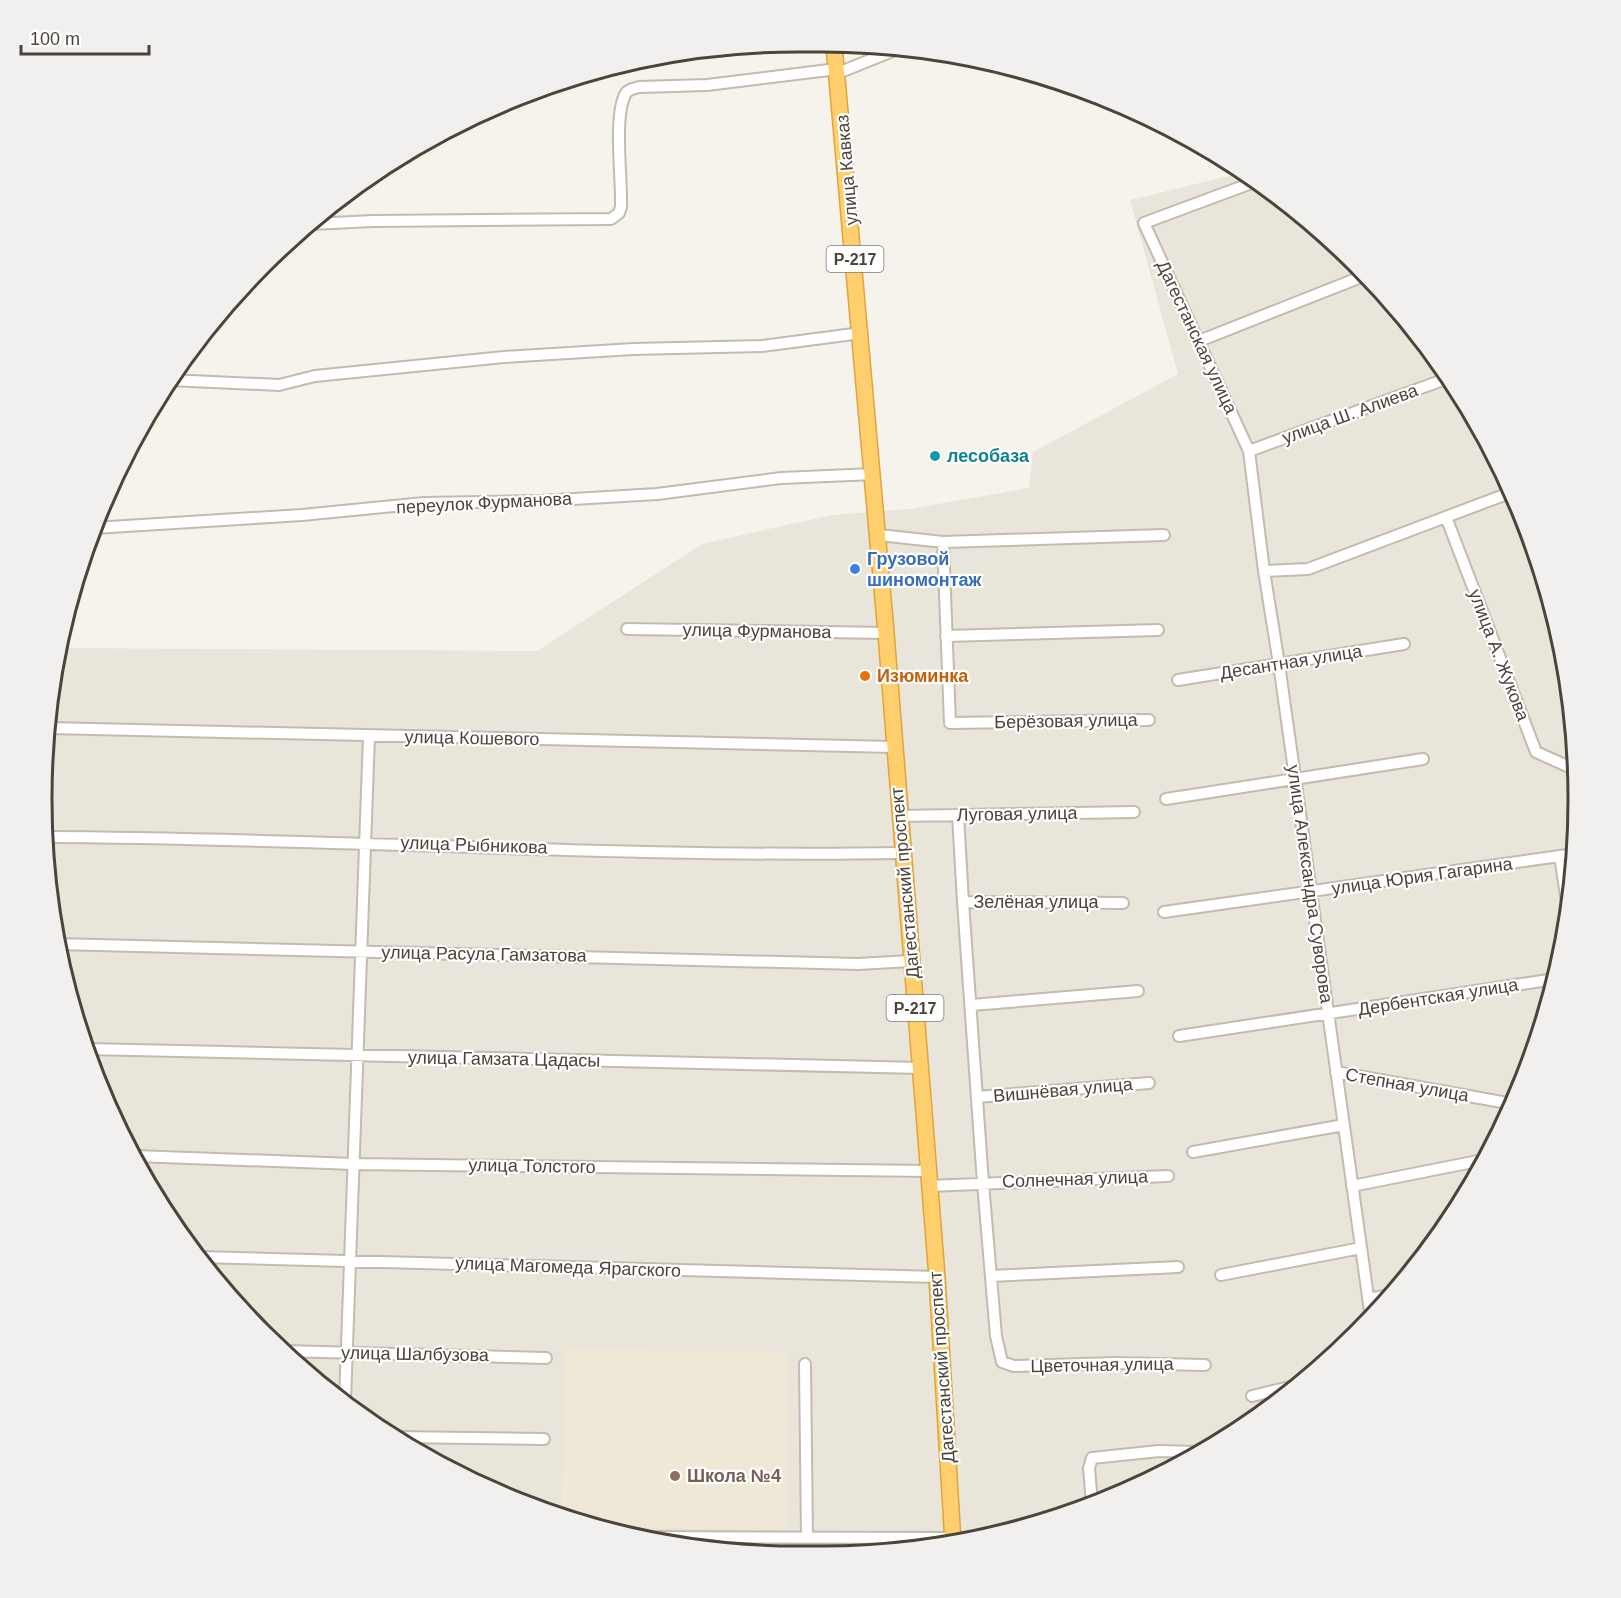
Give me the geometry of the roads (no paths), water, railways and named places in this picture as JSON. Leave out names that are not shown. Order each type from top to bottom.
[{"type":"highway","name":"улица Кавказ","points":[[835,53],[873,474]]},
{"type":"highway","name":"Дагестанский проспект","points":[[873,474],[937,1277],[953,1534]]},
{"type":"street","points":[[325,223],[611,219],[619,213],[621,207],[621,112],[624,96],[628,90],[639,87],[707,85],[838,71],[881,55]]},
{"type":"street","name":"Дагестанская улица","points":[[1246,185],[1144,223],[1249,451]]},
{"type":"street","points":[[1199,341],[1356,278]]},
{"type":"street","points":[[181,381],[268,385],[368,370],[504,357],[633,349],[762,346],[861,333]]},
{"type":"street","name":"улица Ш. Алиева","points":[[1249,451],[1440,381]]},
{"type":"street","name":"улица Александра Суворова","points":[[1249,451],[1264,571],[1369,1306]]},
{"type":"street","name":"переулок Фурманова","points":[[104,527],[302,515],[424,503],[657,494],[769,479],[873,474]]},
{"type":"street","points":[[1264,571],[1308,569],[1504,495]]},
{"type":"street","name":"улица А. Жукова","points":[[1446,517],[1536,752],[1567,766]]},
{"type":"street","points":[[879,535],[943,542],[1164,535]]},
{"type":"street","points":[[943,542],[946,636],[1158,630]]},
{"type":"street","name":"улица Фурманова","points":[[627,628],[886,633]]},
{"type":"street","name":"Берёзовая улица","points":[[946,636],[950,723],[1149,720]]},
{"type":"street","name":"Десантная улица","points":[[1178,680],[1404,644]]},
{"type":"street","name":"улица Кошевого","points":[[56,728],[894,747]]},
{"type":"street","points":[[345,1391],[369,736]]},
{"type":"street","points":[[1166,799],[1424,759]]},
{"type":"street","name":"Луговая улица","points":[[899,816],[1134,812]]},
{"type":"street","name":"Зелёная улица","points":[[958,815],[963,902],[1123,903]]},
{"type":"street","name":"улица Рыбникова","points":[[54,837],[365,842],[800,855],[903,853]]},
{"type":"street","name":"улица Юрия Гагарина","points":[[1164,912],[1566,855]]},
{"type":"street","points":[[1560,856],[1564,880]]},
{"type":"street","points":[[963,902],[992,1276],[1178,1267]]},
{"type":"street","name":"улица Расула Гамзатова","points":[[67,944],[858,964],[911,960]]},
{"type":"street","name":"Дербентская улица","points":[[1179,1036],[1546,980]]},
{"type":"street","points":[[972,1005],[1138,992]]},
{"type":"street","name":"улица Гамзата Цадасы","points":[[96,1049],[921,1068]]},
{"type":"street","name":"Степная улица","points":[[1336,1072],[1504,1102]]},
{"type":"street","name":"Вишнёвая улица","points":[[977,1097],[1149,1083]]},
{"type":"street","points":[[1193,1152],[1344,1125]]},
{"type":"street","name":"улица Толстого","points":[[144,1156],[929,1179],[983,1183]]},
{"type":"street","points":[[1352,1186],[1474,1162]]},
{"type":"street","name":"Солнечная улица","points":[[983,1183],[1168,1176]]},
{"type":"street","points":[[1221,1275],[1361,1248]]},
{"type":"street","name":"улица Магомеда Ярагского","points":[[210,1257],[937,1277]]},
{"type":"street","name":"Цветочная улица","points":[[992,1276],[996,1336],[1002,1362],[1014,1366],[1116,1363],[1204,1365]]},
{"type":"street","points":[[1368,1299],[1377,1297]]},
{"type":"street","name":"улица Шалбузова","points":[[298,1351],[546,1358]]},
{"type":"street","points":[[805,1364],[807,1538]]},
{"type":"street","points":[[1252,1396],[1277,1390]]},
{"type":"street","points":[[413,1437],[544,1439]]},
{"type":"street","points":[[1091,1495],[1089,1468],[1092,1458],[1159,1451],[1183,1452]]},
{"type":"street","points":[[700,1539],[914,1539]]},
{"type":"place","name":"лесобаза","points":[[935,456]]},
{"type":"place","name":"Грузовой шиномонтаж","points":[[855,569]]},
{"type":"place","name":"Изюминка","points":[[865,676]]},
{"type":"place","name":"Школа №4","points":[[675,1476]]}]
